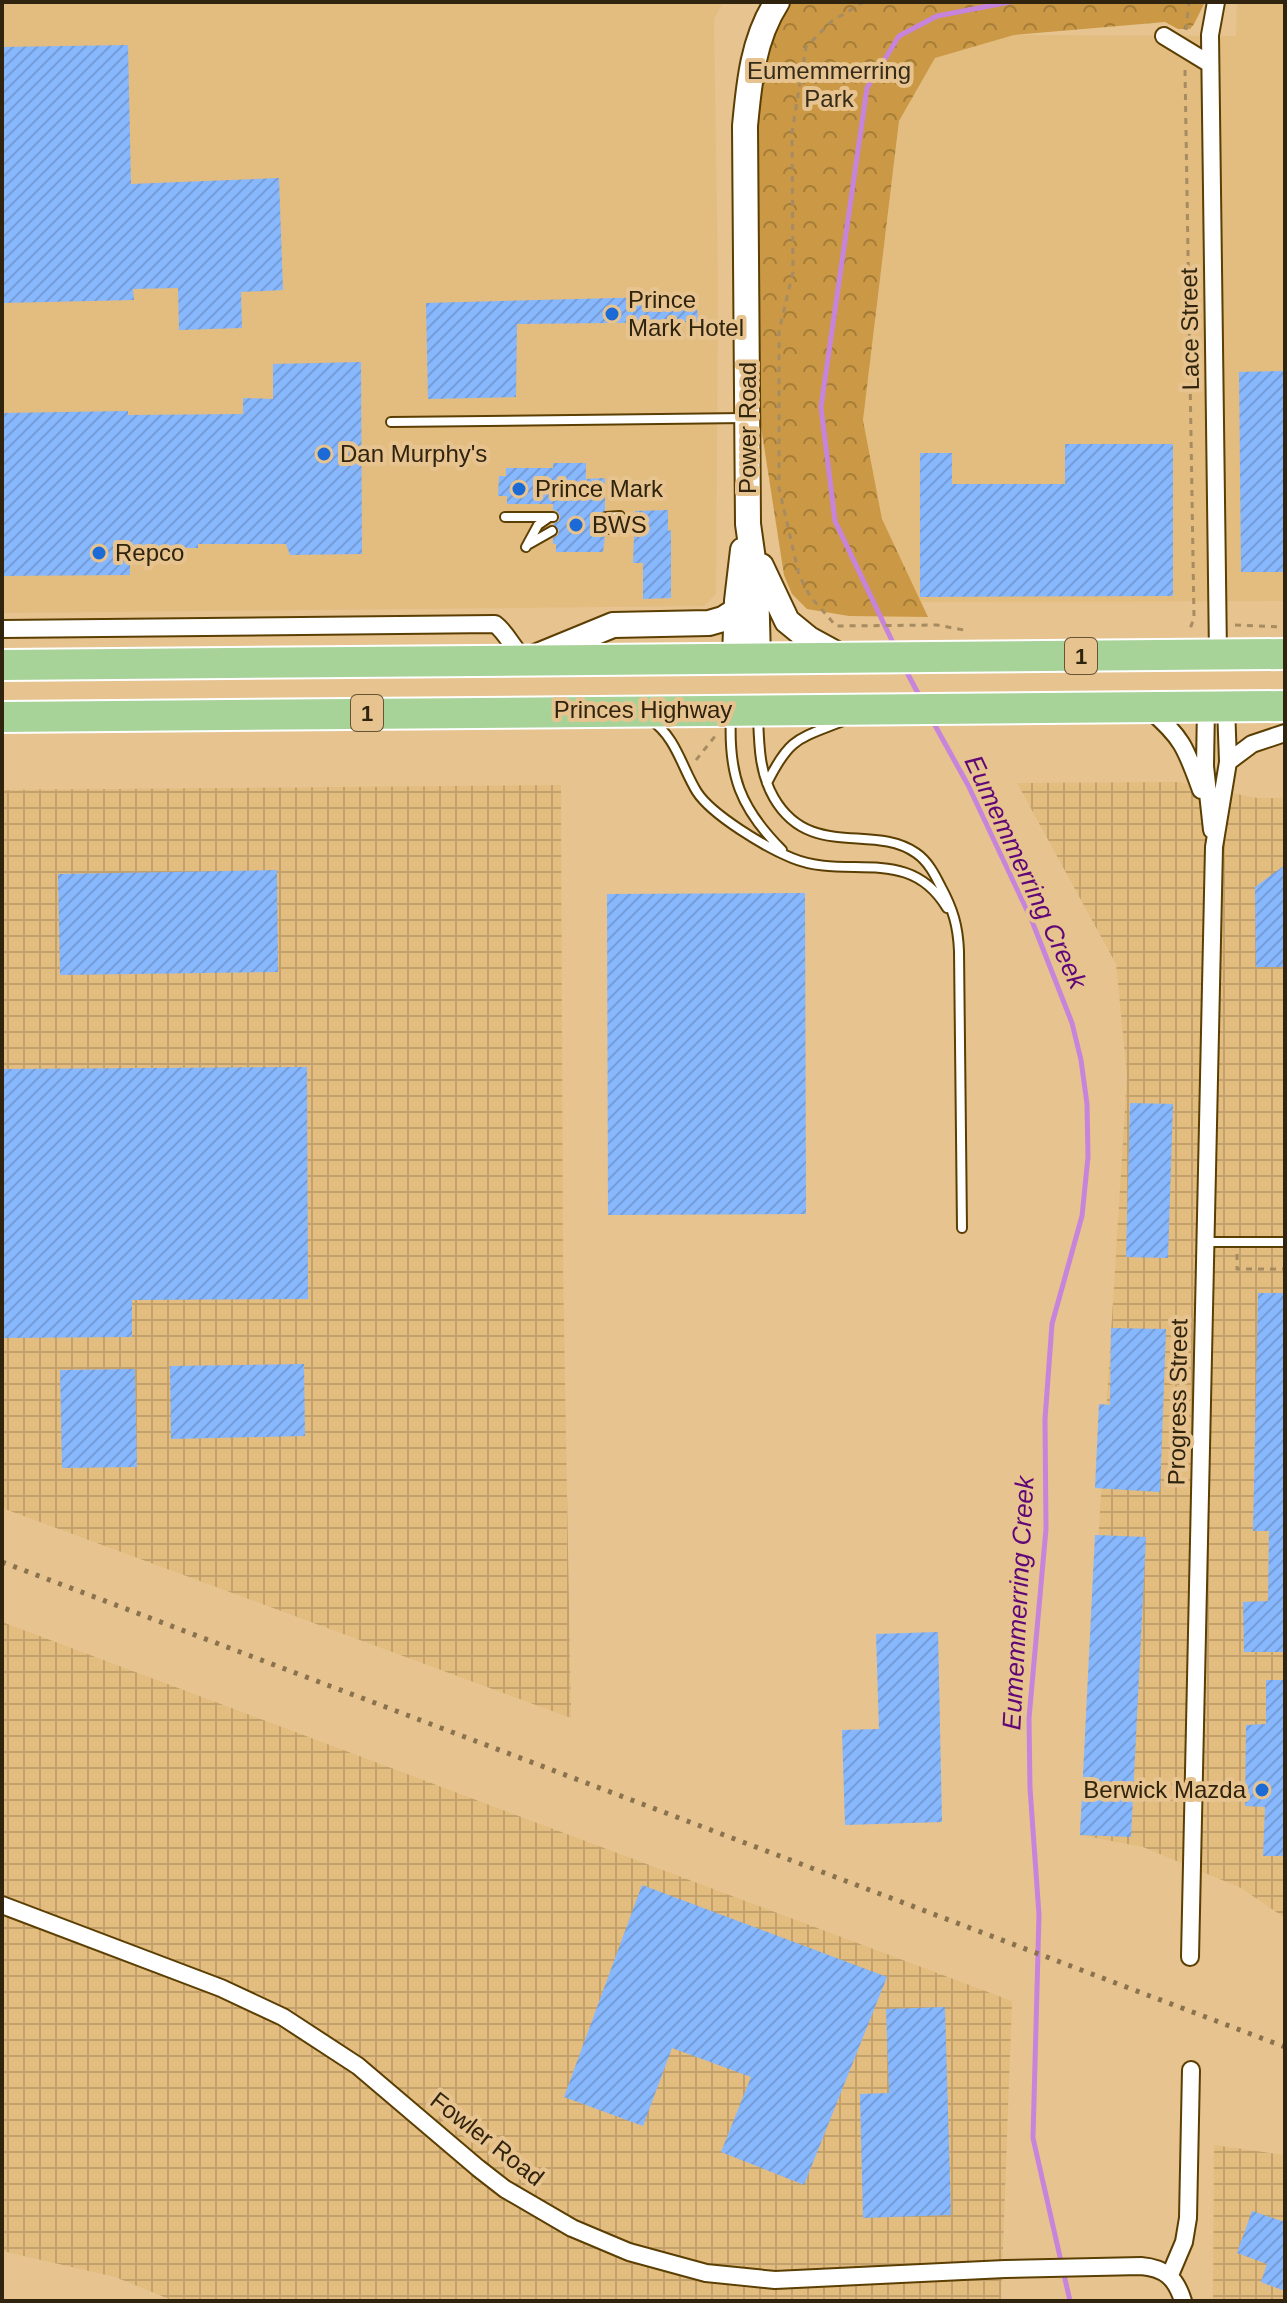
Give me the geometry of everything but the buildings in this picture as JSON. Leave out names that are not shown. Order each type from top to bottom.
[{"type":"highway","name":"1","points":[[2,665],[1285,654]]},
{"type":"highway","points":[[1216,706],[1218,655]]},
{"type":"highway","points":[[736,717],[747,658]]},
{"type":"highway","name":"Princes Highway","points":[[2,717],[635,710],[736,717],[881,708],[1285,706]]},
{"type":"main road","name":"Power Road","points":[[747,658],[758,627],[750,535],[745,126],[749,80],[759,41],[776,2]]},
{"type":"main road","name":"Power Road","points":[[747,658],[737,610],[739,577],[750,535]]},
{"type":"main road","points":[[750,535],[787,621],[809,639],[853,658]]},
{"type":"main road","points":[[527,660],[613,625],[709,623],[737,610]]},
{"type":"street","name":"Lace Street","points":[[1216,2],[1210,27],[1210,64],[1218,655]]},
{"type":"street","points":[[1164,36],[1210,64]]},
{"type":"street","points":[[2,629],[495,624],[514,649],[527,660]]},
{"type":"street","name":"Progress Street","points":[[1190,1957],[1214,847],[1228,762],[1216,706]]},
{"type":"street","name":"Progress Street","points":[[1214,847],[1205,766],[1216,706]]},
{"type":"street","points":[[1146,707],[1168,726],[1183,745],[1209,814]]},
{"type":"street","points":[[1228,762],[1252,744],[1285,733]]},
{"type":"street","name":"Fowler Road","points":[[2,1905],[221,1988],[283,2017],[358,2066],[505,2189],[572,2228],[629,2252],[706,2273],[756,2279],[1147,2266],[1170,2275]]},
{"type":"street","points":[[1183,2301],[1170,2275],[1184,2242],[1188,2218],[1191,2070]]},
{"type":"lane","points":[[391,422],[747,418]]},
{"type":"lane","points":[[606,517],[620,516]]},
{"type":"lane","points":[[505,517],[553,517],[538,525],[526,547],[552,531]]},
{"type":"lane","points":[[606,529],[620,529]]},
{"type":"lane","points":[[767,783],[779,759],[793,743],[881,708]]},
{"type":"lane","points":[[635,710],[665,732],[708,806],[788,857],[814,865],[897,869],[915,876],[931,888],[945,905],[954,924],[959,951]]},
{"type":"lane","points":[[736,717],[759,754],[767,783],[781,808],[805,828],[817,833],[844,839],[893,843],[922,858],[955,916],[959,951],[962,1228]]},
{"type":"lane","points":[[736,717],[730,751],[736,783],[754,819],[788,857]]},
{"type":"lane","points":[[1206,1242],[1285,1242]]},
{"type":"path","points":[[864,2],[832,21],[806,47],[792,132],[793,272],[779,331],[779,488],[802,583],[836,626],[937,625]]},
{"type":"path","points":[[1189,2],[1184,108],[1194,618],[1190,629]]},
{"type":"path","points":[[692,763],[714,736],[736,717]]},
{"type":"path","points":[[1237,1242],[1237,1269],[1285,1269]]},
{"type":"shaded area","points":[[2,2],[723,2],[714,19],[718,285],[716,594],[704,606],[2,613]]},
{"type":"shaded area","points":[[1237,2],[1285,2],[1285,601],[921,602],[882,519],[863,420],[899,121],[935,58],[1014,35],[1236,36]]},
{"type":"shaded area","points":[[1178,782],[1257,798],[1285,798],[1285,1918],[1241,1888],[1143,1847],[1080,1835],[1127,1075],[1116,964],[1017,783]]},
{"type":"shaded area","points":[[561,785],[563,1269],[571,1718],[2,1508],[2,790]]},
{"type":"shaded area","points":[[2,1622],[1012,2001],[1001,2301],[174,2301],[115,2277],[2,2251]]},
{"type":"shaded area","points":[[1214,2145],[1285,2155],[1285,2301],[1213,2301]]},
{"type":"green space","name":"Eumemmerring Park","points":[[777,2],[1205,2],[1190,29],[1178,29],[1165,22],[1014,35],[935,58],[899,121],[863,420],[882,519],[928,617],[849,616],[807,609],[792,594],[784,575],[748,343],[745,125]]},
{"type":"waterway","name":"Eumemmerring Creek","points":[[895,647],[835,521],[821,407],[867,88],[899,36],[937,16],[1010,2]]},
{"type":"waterway","name":"Eumemmerring Creek","points":[[904,667],[920,697]]},
{"type":"waterway","name":"Eumemmerring Creek","points":[[932,720],[968,785],[1032,921],[1072,1023],[1087,1104],[1088,1157],[1082,1216],[1052,1324],[1045,1419],[1046,1529],[1029,1718],[1030,1788],[1039,1915],[1033,2138],[1070,2301]]},
{"type":"railway","points":[[2,1562],[1285,2047]]},
{"type":"place","name":"Prince Mark Hotel","points":[[612,314]]},
{"type":"place","name":"Dan Murphy's","points":[[324,454]]},
{"type":"place","name":"Prince Mark","points":[[519,489]]},
{"type":"place","name":"BWS","points":[[576,525]]},
{"type":"place","name":"Repco","points":[[99,553]]},
{"type":"place","name":"Berwick Mazda","points":[[1262,1790]]}]
